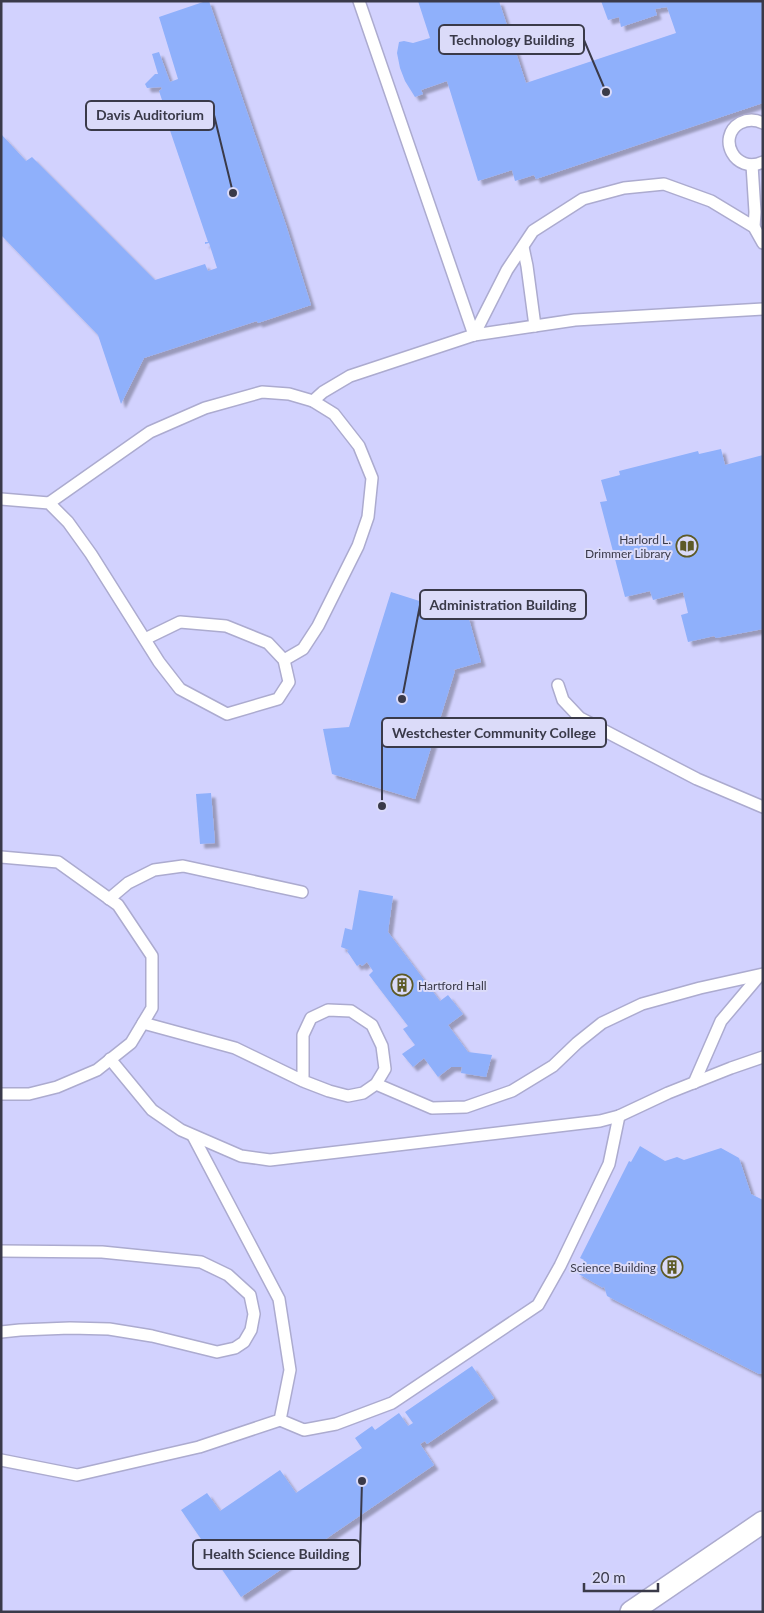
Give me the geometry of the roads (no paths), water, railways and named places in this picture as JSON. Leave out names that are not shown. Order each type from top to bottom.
[{"type":"street","points":[[631,1612],[763,1522]]},
{"type":"lane","points":[[359,1],[474,335]]},
{"type":"lane","points":[[754,226],[757,164],[739,162],[734,157],[731,151],[730,136],[738,124],[744,121],[751,120],[763,123]]},
{"type":"lane","points":[[474,335],[507,270],[533,232],[583,199],[624,188],[664,184],[711,201],[754,226],[763,243]]},
{"type":"lane","points":[[523,247],[535,326]]},
{"type":"lane","points":[[313,401],[323,392],[350,376],[474,335],[575,320],[763,309]]},
{"type":"lane","points":[[1,499],[49,503],[150,432],[205,408],[262,392],[288,394],[313,401],[334,414],[360,446],[372,478],[368,517],[358,546],[318,626],[303,649],[284,660]]},
{"type":"lane","points":[[49,503],[68,522],[91,554],[159,662],[180,689],[227,714],[278,699],[289,682],[284,660],[268,643],[226,626],[180,622],[145,639]]},
{"type":"lane","points":[[558,685],[563,700],[580,718],[697,779],[763,808]]},
{"type":"lane","points":[[1,857],[58,862],[118,906],[152,956],[152,1008],[131,1043],[97,1070],[57,1087],[29,1094],[1,1094]]},
{"type":"lane","points":[[109,898],[128,883],[154,870],[183,866],[302,892]]},
{"type":"lane","points":[[694,1083],[721,1021],[761,975]]},
{"type":"lane","points":[[376,1084],[432,1108],[466,1108],[512,1091],[554,1066],[577,1043],[602,1024],[642,1004],[700,988],[761,975]]},
{"type":"lane","points":[[143,1022],[235,1048],[303,1081],[348,1096],[362,1093],[376,1084],[385,1069],[382,1046],[372,1025],[351,1011],[328,1010],[311,1018],[303,1035],[303,1081]]},
{"type":"lane","points":[[110,1059],[152,1110],[181,1130],[241,1156],[270,1160],[600,1121],[619,1116],[694,1083],[763,1057]]},
{"type":"lane","points":[[1,1460],[78,1475],[199,1447],[280,1420],[304,1430],[336,1424],[392,1403],[538,1306],[560,1266],[609,1164],[619,1116]]},
{"type":"lane","points":[[194,1136],[279,1298],[290,1370],[280,1420]]},
{"type":"lane","points":[[1,1251],[102,1252],[201,1262],[228,1275],[250,1295],[254,1314],[251,1330],[244,1342],[235,1348],[216,1352],[152,1336],[109,1329],[70,1328],[1,1332]]},
{"type":"place","name":"Technology Building","points":[[606,92]]},
{"type":"place","name":"Davis Auditorium","points":[[233,193]]},
{"type":"place","name":"Harlord L. Drimmer Library","points":[[687,546]]},
{"type":"place","name":"Administration Building","points":[[402,699]]},
{"type":"place","name":"Westchester Community College","points":[[382,806]]},
{"type":"place","name":"Hartford Hall","points":[[402,985]]},
{"type":"place","name":"Science Building","points":[[672,1267]]},
{"type":"place","name":"Health Science Building","points":[[362,1481]]}]
